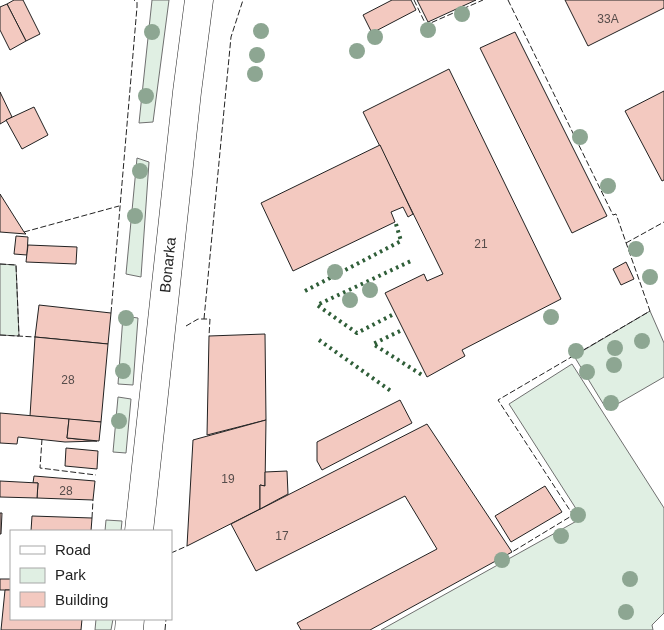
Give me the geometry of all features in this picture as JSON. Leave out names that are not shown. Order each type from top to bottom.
[{"type":"street","name":"Bonarka","points":[[139,530],[199,0]]},
{"type":"green space","points":[[152,0],[169,0],[153,122],[139,123]]},
{"type":"green space","points":[[137,158],[149,162],[141,277],[126,274]]},
{"type":"green space","points":[[0,264],[16,265],[19,336],[0,335]]},
{"type":"green space","points":[[650,311],[664,343],[664,377],[607,410],[574,356]]},
{"type":"green space","points":[[123,316],[138,318],[133,385],[118,384]]},
{"type":"green space","points":[[572,364],[664,508],[664,613],[652,625],[653,630],[381,630],[582,518],[509,404]]},
{"type":"green space","points":[[118,397],[131,399],[126,453],[113,452]]},
{"type":"green space","points":[[106,520],[122,521],[121,530],[105,530]]},
{"type":"green space","points":[[96,620],[113,620],[111,630],[95,630]]},
{"type":"building","points":[[14,0],[23,0],[40,34],[26,41],[7,4]]},
{"type":"building","points":[[392,0],[411,0],[416,10],[372,33],[363,15]]},
{"type":"building","points":[[417,0],[476,0],[428,22]]},
{"type":"building","points":[[565,0],[664,0],[664,8],[588,46]]},
{"type":"building","points":[[7,4],[26,41],[10,50],[0,30],[0,7]]},
{"type":"building","points":[[515,32],[607,216],[572,233],[480,48]]},
{"type":"building","points":[[449,69],[561,299],[462,350],[465,356],[427,377],[385,293],[424,274],[427,281],[443,274],[363,112]]},
{"type":"building","points":[[664,91],[664,180],[662,181],[625,111]]},
{"type":"building","points":[[0,92],[12,117],[0,124]]},
{"type":"building","points":[[34,107],[48,135],[22,149],[6,120]]},
{"type":"building","points":[[380,145],[413,214],[408,217],[403,207],[391,212],[395,222],[293,271],[261,203]]},
{"type":"building","points":[[0,194],[24,232],[26,234],[0,232]]},
{"type":"building","points":[[16,236],[28,237],[27,255],[14,254]]},
{"type":"building","points":[[28,245],[77,247],[76,264],[26,262]]},
{"type":"building","points":[[626,262],[634,279],[621,285],[613,269]]},
{"type":"building","points":[[39,305],[111,313],[108,344],[35,337]]},
{"type":"building","points":[[265,334],[266,420],[207,435],[209,336]]},
{"type":"building","points":[[35,337],[108,344],[101,422],[30,416]]},
{"type":"building","points":[[400,400],[412,423],[322,470],[317,461],[317,442]]},
{"type":"building","points":[[0,413],[69,419],[67,438],[97,441],[65,442],[18,437],[17,444],[0,443]]},
{"type":"building","points":[[69,419],[101,422],[99,441],[67,438]]},
{"type":"building","points":[[266,420],[265,486],[260,485],[260,509],[187,546],[193,440]]},
{"type":"building","points":[[427,424],[512,552],[370,630],[301,630],[297,623],[437,549],[405,496],[256,571],[231,524]]},
{"type":"building","points":[[66,448],[98,451],[97,469],[65,466]]},
{"type":"building","points":[[287,471],[288,494],[260,509],[260,485],[265,486],[265,472]]},
{"type":"building","points":[[34,476],[95,481],[93,500],[37,498],[38,483],[33,483]]},
{"type":"building","points":[[0,481],[38,483],[37,498],[0,497]]},
{"type":"building","points":[[545,486],[562,512],[511,542],[495,516]]},
{"type":"building","points":[[0,513],[2,513],[1,534],[0,534]]},
{"type":"building","points":[[32,516],[92,518],[91,530],[31,530]]},
{"type":"building","points":[[0,579],[10,579],[10,590],[0,590]]},
{"type":"building","points":[[5,590],[10,590],[10,620],[82,620],[81,630],[1,630]]},
{"type":"hedge","points":[[305,291],[401,241],[396,224]]},
{"type":"hedge","points":[[392,315],[357,333],[317,305],[411,261]]},
{"type":"hedge","points":[[400,331],[373,344],[422,375]]},
{"type":"hedge","points":[[319,340],[391,391]]},
{"type":"fence","points":[[111,313],[137,7],[137,2],[134,0]]},
{"type":"fence","points":[[204,319],[231,37],[243,0]]},
{"type":"fence","points":[[414,0],[426,25],[483,0]]},
{"type":"fence","points":[[508,0],[613,215],[616,214],[650,311],[498,400],[573,515],[512,552]]},
{"type":"fence","points":[[24,232],[119,206]]},
{"type":"fence","points":[[626,243],[664,222]]},
{"type":"fence","points":[[0,264],[16,265],[19,336]]},
{"type":"fence","points":[[186,326],[198,319],[210,319],[209,336]]},
{"type":"fence","points":[[0,335],[35,337]]},
{"type":"fence","points":[[42,439],[40,468],[96,475]]},
{"type":"fence","points":[[92,518],[93,500]]},
{"type":"fence","points":[[172,553],[187,546]]},
{"type":"fence","points":[[165,630],[166,620]]}]
